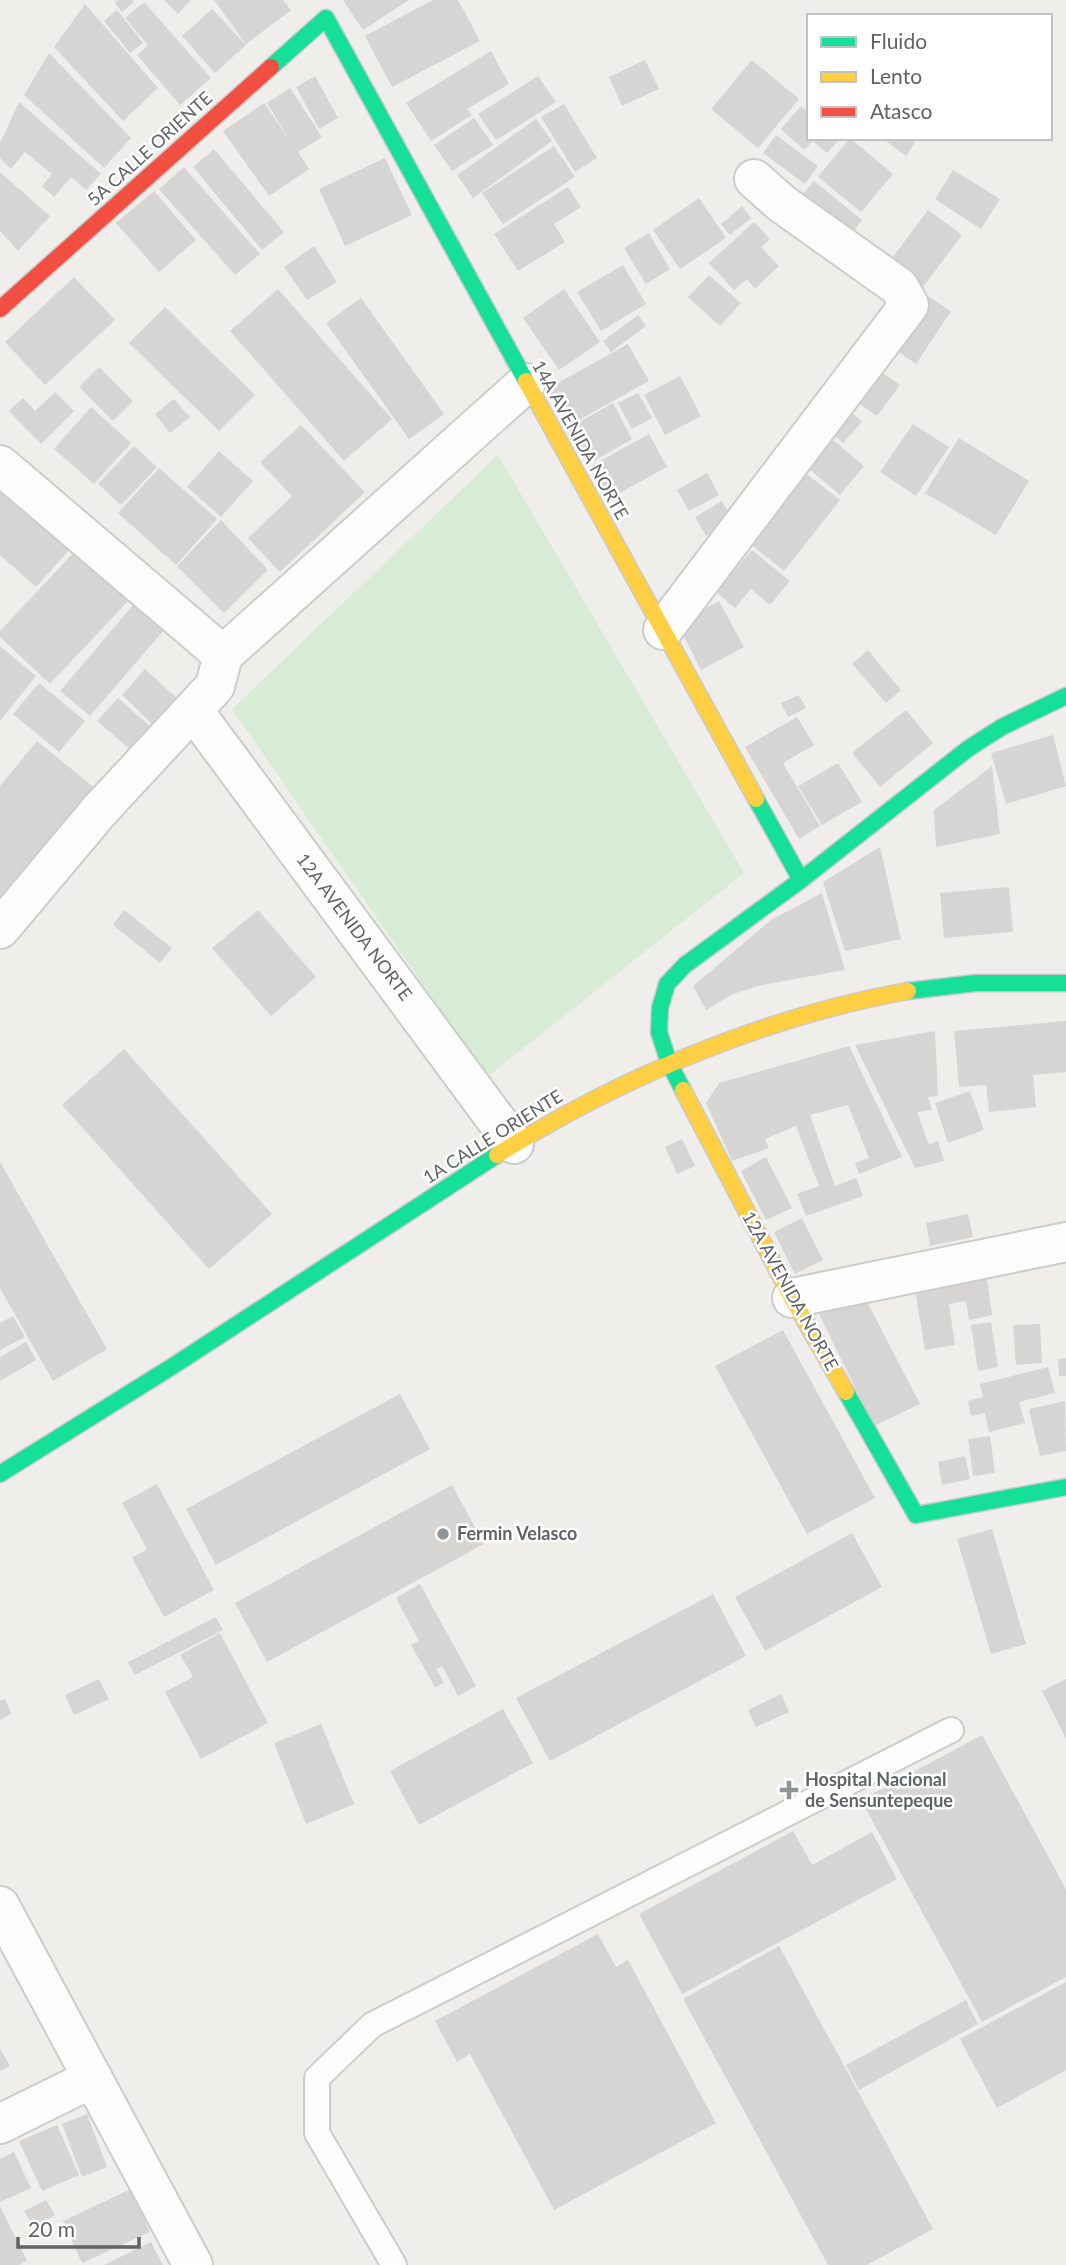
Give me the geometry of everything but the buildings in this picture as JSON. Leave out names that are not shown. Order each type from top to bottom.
[{"type":"street","name":"5A CALLE ORIENTE","points":[[0,309],[326,18]]},
{"type":"street","name":"14A AVENIDA NORTE","points":[[326,18],[801,880]]},
{"type":"street","points":[[663,630],[909,305],[899,287],[781,203],[754,179]]},
{"type":"street","points":[[0,929],[99,811],[215,686],[223,656],[526,383]]},
{"type":"street","points":[[0,465],[223,656]]},
{"type":"street","name":"12A AVENIDA NORTE","points":[[1066,696],[1002,727],[969,748],[801,880],[685,964],[667,984],[660,1008],[659,1032],[669,1063],[792,1298],[916,1515],[1066,1487]]},
{"type":"street","name":"12A AVENIDA NORTE","points":[[192,710],[514,1144]]},
{"type":"street","name":"1A CALLE ORIENTE","points":[[0,1474],[184,1360],[514,1144],[613,1088],[669,1063],[814,1013],[872,998],[924,988],[973,984],[1066,983]]},
{"type":"street","points":[[792,1298],[1066,1242]]},
{"type":"street","points":[[0,1906],[193,2265]]},
{"type":"street","points":[[0,2123],[93,2078]]},
{"type":"lane","points":[[394,2265],[317,2133],[317,2078],[372,2025],[951,1730]]},
{"type":"green space","points":[[498,455],[744,873],[487,1077],[232,709]]},
{"type":"traffic: fast","points":[[271,67],[326,18],[526,381]]},
{"type":"traffic: fast","points":[[683,1090],[669,1063],[659,1032],[660,1008],[667,984],[685,965],[801,880],[969,748],[1002,727],[1066,696]]},
{"type":"traffic: fast","points":[[756,799],[801,880]]},
{"type":"traffic: fast","points":[[908,991],[976,983],[1066,983]]},
{"type":"traffic: fast","points":[[0,1474],[173,1366],[497,1155]]},
{"type":"traffic: fast","points":[[846,1392],[916,1515],[1066,1487]]},
{"type":"traffic: slow","points":[[526,381],[756,799]]},
{"type":"traffic: slow","points":[[497,1155],[593,1100],[695,1054],[801,1016],[908,991]]},
{"type":"traffic: slow","points":[[683,1090],[792,1298],[846,1392]]},
{"type":"traffic: jam","points":[[0,309],[271,67]]},
{"type":"place","name":"Fermin Velasco","points":[[443,1534]]},
{"type":"place","name":"Hospital Nacional de Sensuntepeque","points":[[789,1790]]}]
